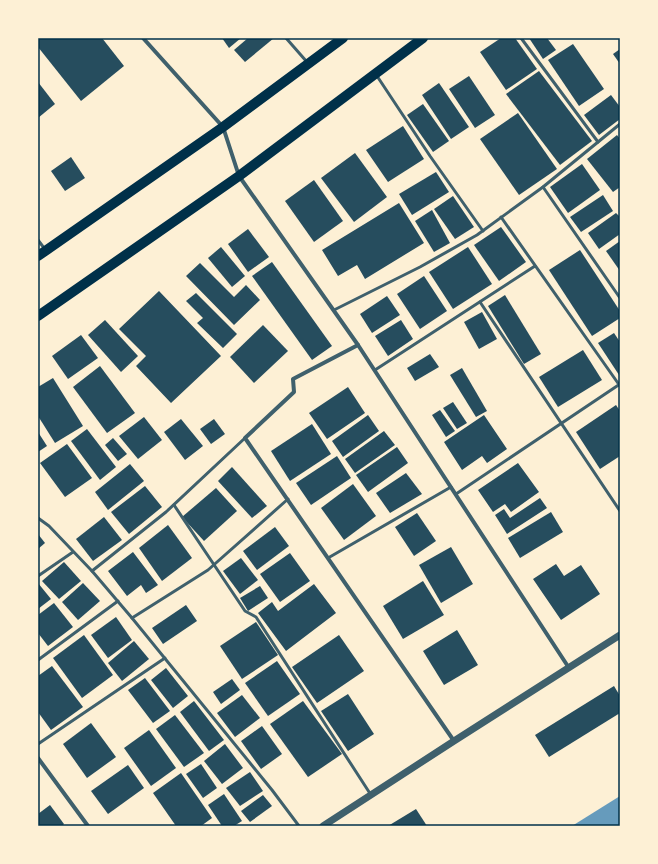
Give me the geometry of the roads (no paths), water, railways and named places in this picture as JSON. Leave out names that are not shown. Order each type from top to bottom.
[{"type":"main road","points":[[42,253],[223,127],[343,38]]},
{"type":"main road","points":[[38,316],[239,176],[423,38]]},
{"type":"street","points":[[143,38],[223,127],[239,176],[375,370],[569,668]]},
{"type":"street","points":[[358,345],[293,379],[294,392],[245,438],[454,741]]},
{"type":"street","points":[[323,826],[620,635]]},
{"type":"street","points":[[38,758],[88,826]]},
{"type":"lane","points":[[286,38],[308,63]]},
{"type":"lane","points":[[521,38],[598,142]]},
{"type":"lane","points":[[376,74],[430,156],[483,231]]},
{"type":"lane","points":[[334,310],[420,267],[483,231],[542,187],[620,124]]},
{"type":"lane","points":[[542,187],[619,295]]},
{"type":"lane","points":[[456,494],[620,385],[501,217]]},
{"type":"lane","points":[[38,240],[42,253]]},
{"type":"lane","points":[[375,370],[535,266]]},
{"type":"lane","points":[[480,302],[620,511]]},
{"type":"lane","points":[[92,571],[174,505],[245,438]]},
{"type":"lane","points":[[328,558],[451,487]]},
{"type":"lane","points":[[132,618],[208,570],[288,499]]},
{"type":"lane","points":[[174,505],[245,611],[256,617],[371,795]]},
{"type":"lane","points":[[38,518],[49,526],[118,601],[272,790],[299,826]]},
{"type":"lane","points":[[38,576],[73,552]]},
{"type":"lane","points":[[38,660],[118,601]]},
{"type":"lane","points":[[38,744],[165,658]]},
{"type":"water","points":[[620,796],[620,826],[572,826]]}]
